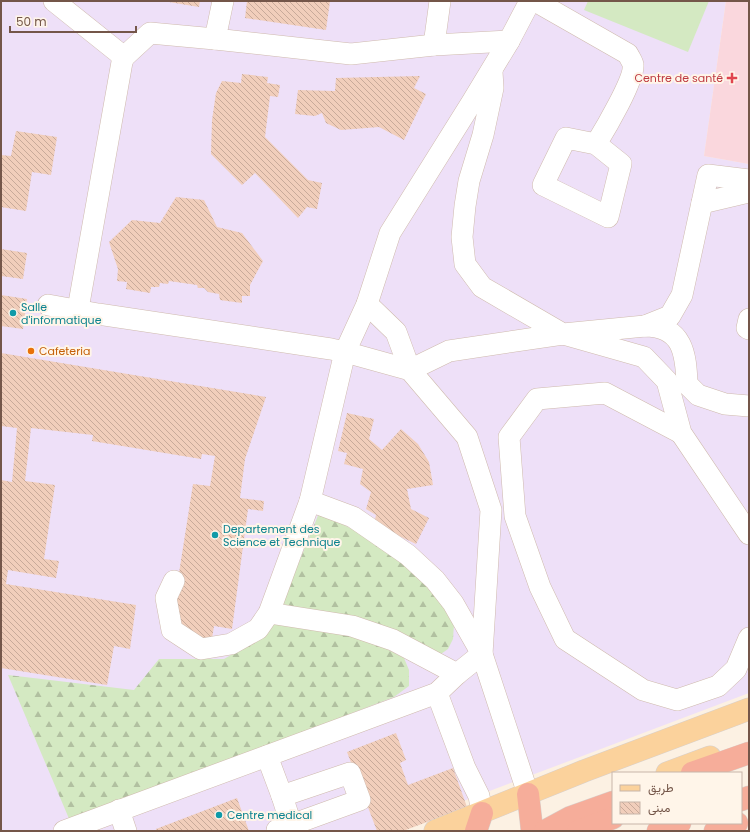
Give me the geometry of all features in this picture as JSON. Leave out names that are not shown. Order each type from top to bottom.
[{"type":"highway","points":[[695,772],[749,752]]},
{"type":"highway","points":[[528,794],[534,831],[612,802]]},
{"type":"highway","points":[[578,831],[612,818]]},
{"type":"highway","points":[[658,831],[677,824]]},
{"type":"highway","points":[[715,831],[734,824]]},
{"type":"main road","points":[[435,831],[481,825],[528,794],[749,709]]},
{"type":"main road","points":[[670,772],[749,743]]},
{"type":"main road","points":[[534,831],[548,820],[612,792]]},
{"type":"lane","points":[[54,1],[124,57]]},
{"type":"lane","points":[[215,39],[222,1]]},
{"type":"lane","points":[[434,45],[440,1]]},
{"type":"lane","points":[[174,581],[166,598],[172,630],[201,649],[231,644],[258,629],[269,613],[310,501],[346,352],[367,304],[390,233],[509,41],[530,1]]},
{"type":"lane","points":[[535,1],[628,54],[633,65],[632,77],[604,132],[596,144]]},
{"type":"lane","points":[[78,309],[120,69],[124,57],[150,33],[351,54],[434,45],[509,41]]},
{"type":"lane","points":[[492,67],[493,88],[483,135],[469,182],[465,206],[462,237],[465,264],[482,287],[563,334],[644,357],[667,381],[681,433],[749,534]]},
{"type":"lane","points":[[645,326],[670,316],[682,295],[708,174],[749,180]]},
{"type":"lane","points":[[702,203],[749,192]]},
{"type":"lane","points":[[64,831],[438,693],[457,674],[482,654],[491,510],[467,437],[410,370],[396,332],[367,304]]},
{"type":"lane","points":[[48,305],[346,352],[410,370],[449,351],[563,334],[652,326],[668,330],[676,337],[686,362],[687,384],[698,395],[725,404],[749,406]]},
{"type":"lane","points":[[749,319],[747,328],[749,329]]},
{"type":"lane","points":[[681,433],[605,393],[537,399],[509,438],[515,516],[540,587],[565,639],[643,690],[677,700],[718,686],[736,669],[749,638]]},
{"type":"lane","points":[[310,501],[353,517],[408,555],[435,580],[453,604],[482,654],[528,794]]},
{"type":"lane","points":[[269,613],[352,626],[393,640],[457,674]]},
{"type":"lane","points":[[438,693],[465,768],[478,796],[481,825]]},
{"type":"lane","points":[[267,756],[282,796],[284,827],[360,800],[350,772],[282,796]]},
{"type":"lane","points":[[119,810],[126,831]]},
{"type":"shaded area","points":[[1,1],[726,1],[704,156],[749,164],[749,693],[384,831],[1,831]]},
{"type":"shaded area","name":"Centre de santé","points":[[726,1],[749,1],[749,164],[704,156]]},
{"type":"green space","points":[[588,1],[709,1],[688,52],[584,10]]},
{"type":"green space","points":[[319,513],[369,537],[416,571],[439,598],[454,624],[453,639],[448,649],[441,654],[335,615],[282,604]]},
{"type":"green space","points":[[278,620],[365,637],[404,658],[409,670],[409,686],[394,697],[70,821],[8,675],[134,690],[159,659],[224,659],[264,636]]},
{"type":"building","points":[[163,1],[200,1],[199,7]]},
{"type":"building","points":[[247,1],[330,1],[326,30],[245,18]]},
{"type":"building","points":[[242,74],[268,77],[267,83],[280,85],[278,97],[270,96],[265,137],[308,180],[322,183],[317,209],[307,207],[298,218],[255,173],[242,185],[211,154],[212,120],[216,93],[222,81],[241,83]]},
{"type":"building","points":[[420,76],[414,88],[426,94],[404,140],[379,127],[341,130],[326,123],[322,113],[315,116],[295,114],[298,90],[335,91],[336,78]]},
{"type":"building","points":[[16,131],[57,137],[51,175],[32,172],[26,211],[1,207],[1,155],[11,156]]},
{"type":"building","points":[[176,197],[204,200],[217,227],[242,233],[263,261],[250,285],[250,296],[242,296],[242,303],[220,300],[219,294],[208,292],[204,288],[198,288],[197,285],[169,281],[168,284],[160,283],[159,287],[151,287],[150,293],[126,289],[127,282],[117,281],[118,269],[109,242],[132,220],[160,223]]},
{"type":"building","name":"Salle d'informatique","points":[[1,249],[27,253],[23,279],[1,276]]},
{"type":"building","name":"Salle d'informatique","points":[[1,295],[27,299],[23,329],[1,326]]},
{"type":"building","name":"Departement des Science et Technique","points":[[1,353],[266,397],[245,459],[240,498],[264,501],[263,511],[248,509],[232,629],[214,626],[211,645],[171,624],[193,484],[210,486],[215,456],[202,454],[201,459],[92,441],[93,435],[31,428],[25,481],[55,485],[44,559],[59,561],[56,578],[8,570],[6,584],[136,605],[130,649],[114,646],[107,685],[1,668],[1,480],[12,482],[17,428],[1,426]]},
{"type":"building","points":[[347,413],[374,419],[369,439],[382,450],[401,429],[418,444],[429,462],[433,485],[407,489],[411,509],[429,518],[416,544],[374,524],[376,515],[366,509],[371,492],[360,484],[363,469],[344,464],[347,453],[338,451]]},
{"type":"building","points":[[396,733],[406,760],[400,763],[408,785],[453,768],[467,807],[403,831],[377,831],[347,752]]},
{"type":"building","points":[[237,798],[249,831],[156,831],[156,829]]},
{"type":"place","name":"Centre de santé","points":[[732,78]]},
{"type":"place","name":"Salle d'informatique","points":[[13,313]]},
{"type":"place","name":"Cafeteria","points":[[31,351]]},
{"type":"place","name":"Departement des Science et Technique","points":[[215,535]]},
{"type":"place","name":"Centre medical","points":[[219,815]]}]
